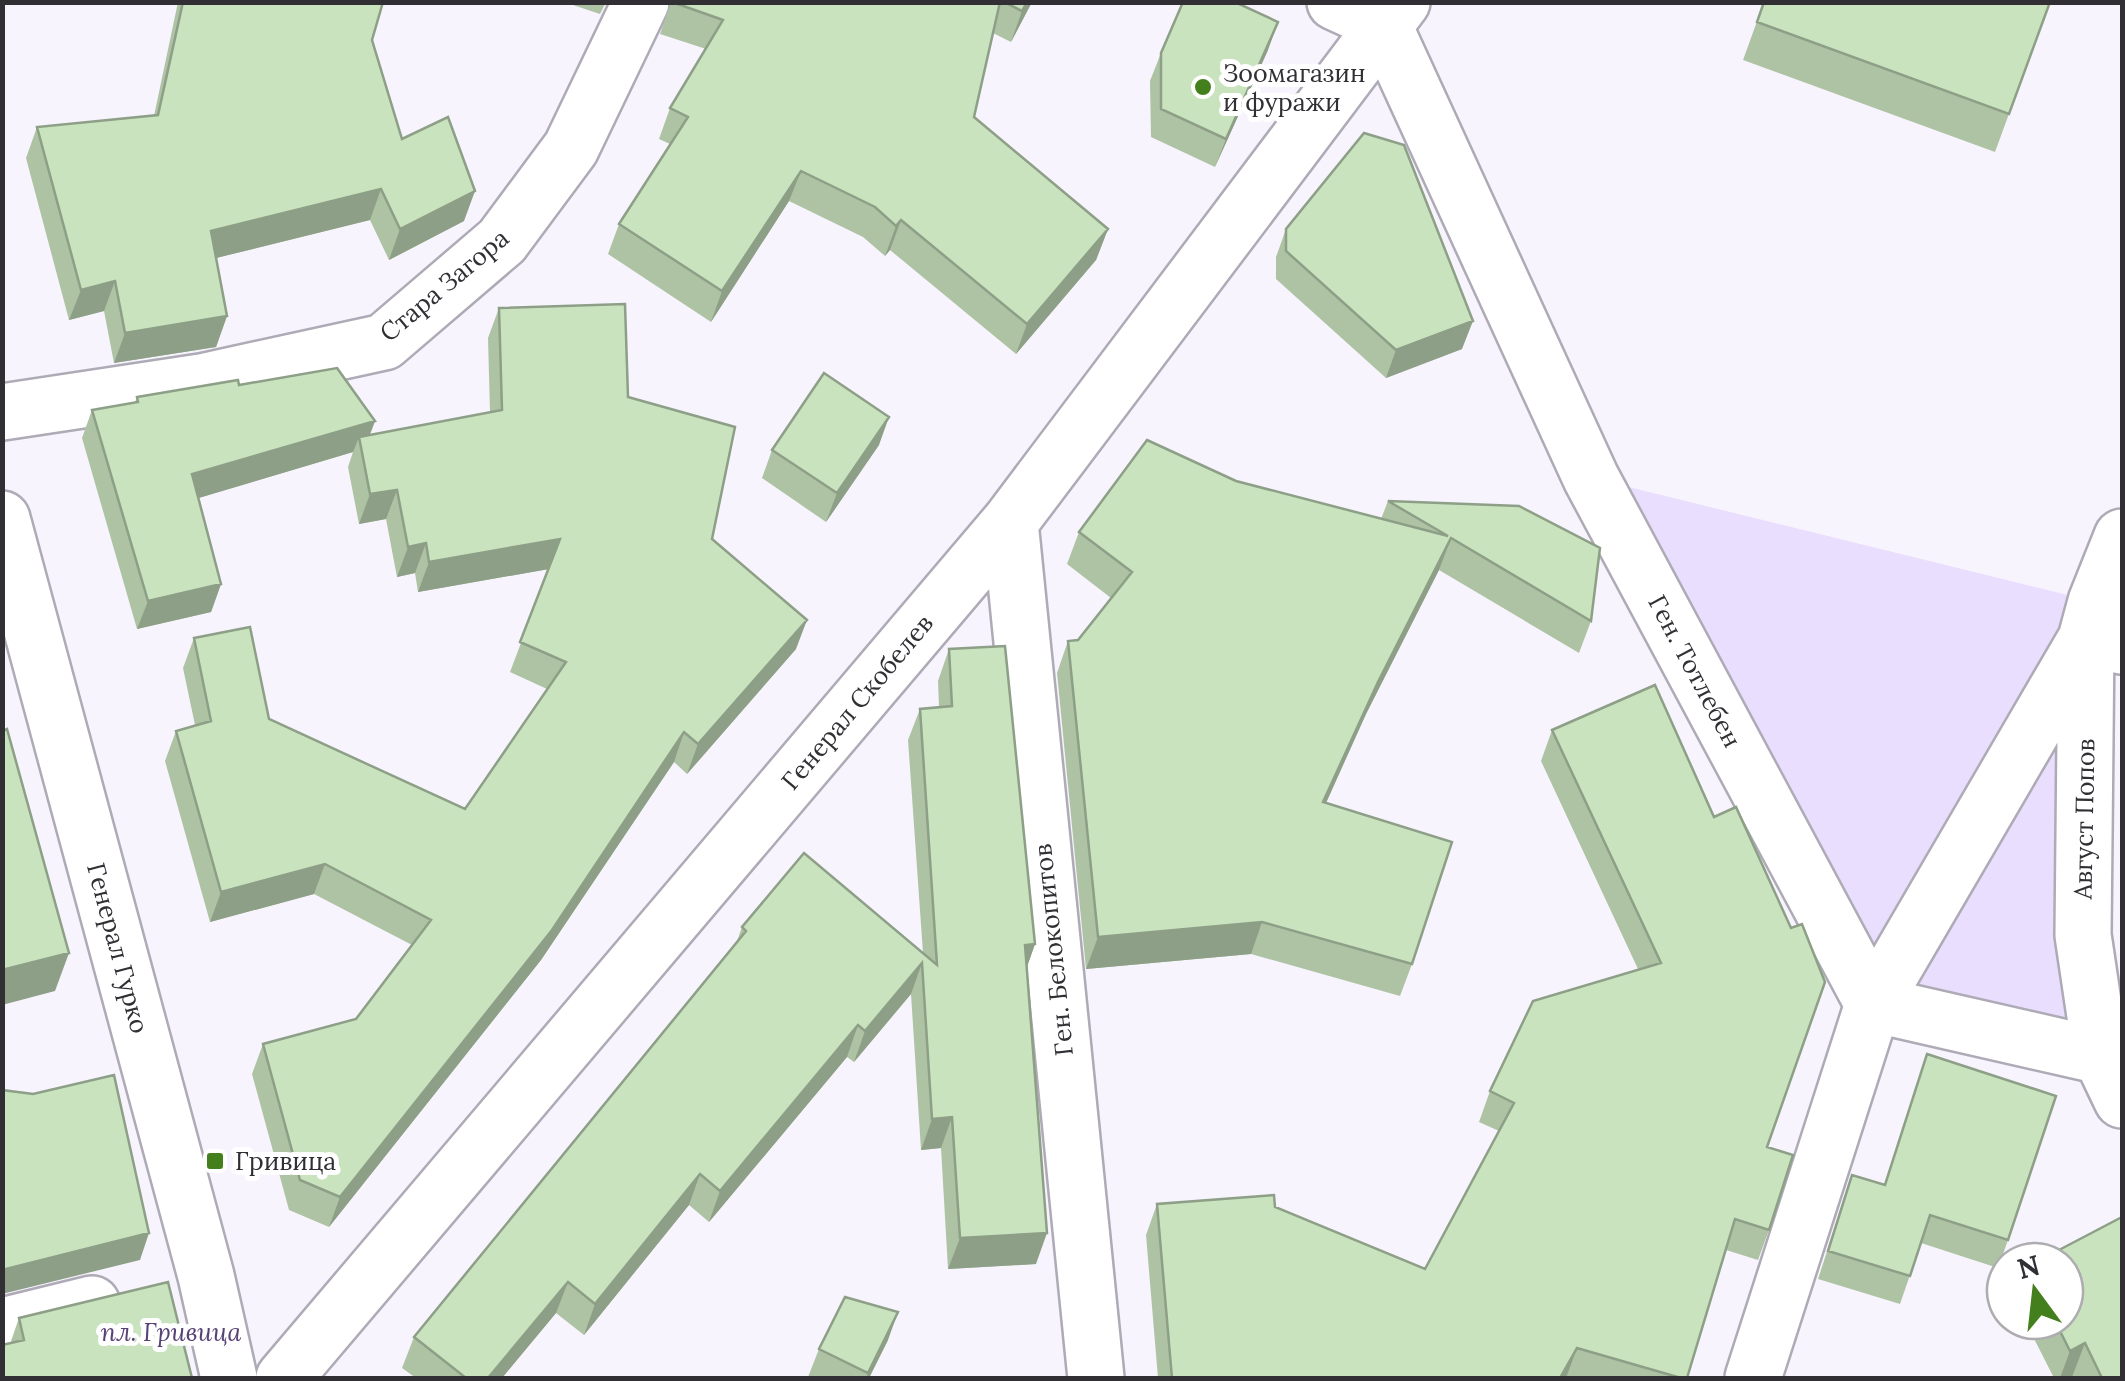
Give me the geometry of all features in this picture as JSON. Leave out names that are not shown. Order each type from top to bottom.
[{"type":"street","name":"Стара Загора","points":[[2,412],[202,382],[384,342],[502,241],[571,148],[642,2]]},
{"type":"street","name":"Генерал Скобелев","points":[[284,1378],[1010,522],[1373,10]]},
{"type":"street","name":"Ген. Тотлебен","points":[[1373,10],[1592,478],[1873,1004]]},
{"type":"street","name":"Генерал Гурко","points":[[2,519],[230,1378]]},
{"type":"street","name":"Ген. Белокопитов","points":[[1010,522],[1096,1378]]},
{"type":"street","name":"Август Попов","points":[[2112,1078],[2083,935],[2104,642],[2122,537]]},
{"type":"street","points":[[1754,1378],[1873,1004],[2104,642]]},
{"type":"street","points":[[1873,1004],[2112,1078]]},
{"type":"street","points":[[2,1326],[206,1276]]},
{"type":"shaded area","points":[[1592,478],[2096,602],[2101,1056],[1873,1004]]},
{"type":"building","points":[[183,2],[383,2],[372,40],[402,139],[448,117],[475,191],[400,229],[381,189],[211,231],[227,316],[125,333],[115,281],[81,290],[37,127],[158,115]]},
{"type":"building","points":[[672,2],[1000,2],[974,117],[1108,229],[1027,324],[901,220],[896,226],[875,207],[801,171],[722,291],[619,224],[688,117],[670,108],[723,20]]},
{"type":"building","points":[[1004,2],[1027,2],[1022,11]]},
{"type":"building","points":[[1183,2],[1235,2],[1278,22],[1226,139],[1161,109],[1161,53]]},
{"type":"building","points":[[1764,2],[2050,2],[2009,114],[1757,22]]},
{"type":"building","points":[[1364,133],[1404,145],[1473,321],[1396,350],[1286,251],[1286,229]]},
{"type":"building","points":[[625,304],[628,397],[735,427],[712,539],[807,620],[698,744],[684,732],[552,930],[340,1197],[300,1180],[263,1044],[356,1019],[431,920],[325,864],[221,892],[176,731],[211,721],[194,638],[250,627],[269,719],[465,809],[566,662],[520,642],[560,539],[429,562],[426,543],[408,547],[397,490],[370,494],[359,437],[502,410],[499,308]]},
{"type":"building","points":[[337,368],[375,421],[192,474],[221,584],[148,601],[92,410],[138,402],[137,397]]},
{"type":"building","points":[[824,373],[889,417],[837,493],[772,450]]},
{"type":"building","points":[[1147,440],[1236,481],[1448,536],[1388,501],[1519,506],[1600,548],[1591,621],[1451,538],[1323,802],[1452,842],[1412,964],[1262,922],[1098,937],[1068,641],[1078,640],[1132,572],[1079,532]]},
{"type":"building","points":[[1005,646],[1035,944],[1025,945],[1047,1233],[960,1238],[952,1117],[932,1119],[922,963],[865,1031],[858,1025],[720,1191],[700,1174],[595,1304],[568,1282],[488,1378],[466,1378],[414,1337],[746,931],[742,927],[804,853],[937,965],[920,709],[952,706],[949,649]]},
{"type":"building","points":[[1655,685],[1714,817],[1736,807],[1791,928],[1802,924],[1825,982],[1767,1147],[1793,1155],[1769,1230],[1735,1219],[1687,1378],[1577,1348],[1560,1378],[1172,1378],[1157,1204],[1274,1195],[1275,1207],[1425,1269],[1514,1103],[1490,1091],[1533,1001],[1661,963],[1552,730]]},
{"type":"building","points":[[7,729],[69,953],[2,970],[2,731]]},
{"type":"building","points":[[1927,1054],[2056,1096],[2008,1240],[1930,1215],[1910,1276],[1828,1251],[1852,1175],[1885,1185]]},
{"type":"building","points":[[114,1075],[149,1233],[2,1270],[2,1090],[33,1094]]},
{"type":"building","points":[[2122,1217],[2122,1378],[2102,1378],[2085,1343],[2070,1351],[2065,1341],[2085,1341],[2085,1241],[2076,1241]]},
{"type":"building","name":"пл. Гривица","points":[[168,1282],[192,1378],[2,1378],[2,1345],[24,1340],[19,1318]]},
{"type":"building","points":[[845,1297],[898,1312],[868,1373],[819,1349]]},
{"type":"place","name":"Зоомагазин и фуражи","points":[[1203,87]]},
{"type":"place","name":"Гривица","points":[[215,1161]]}]
